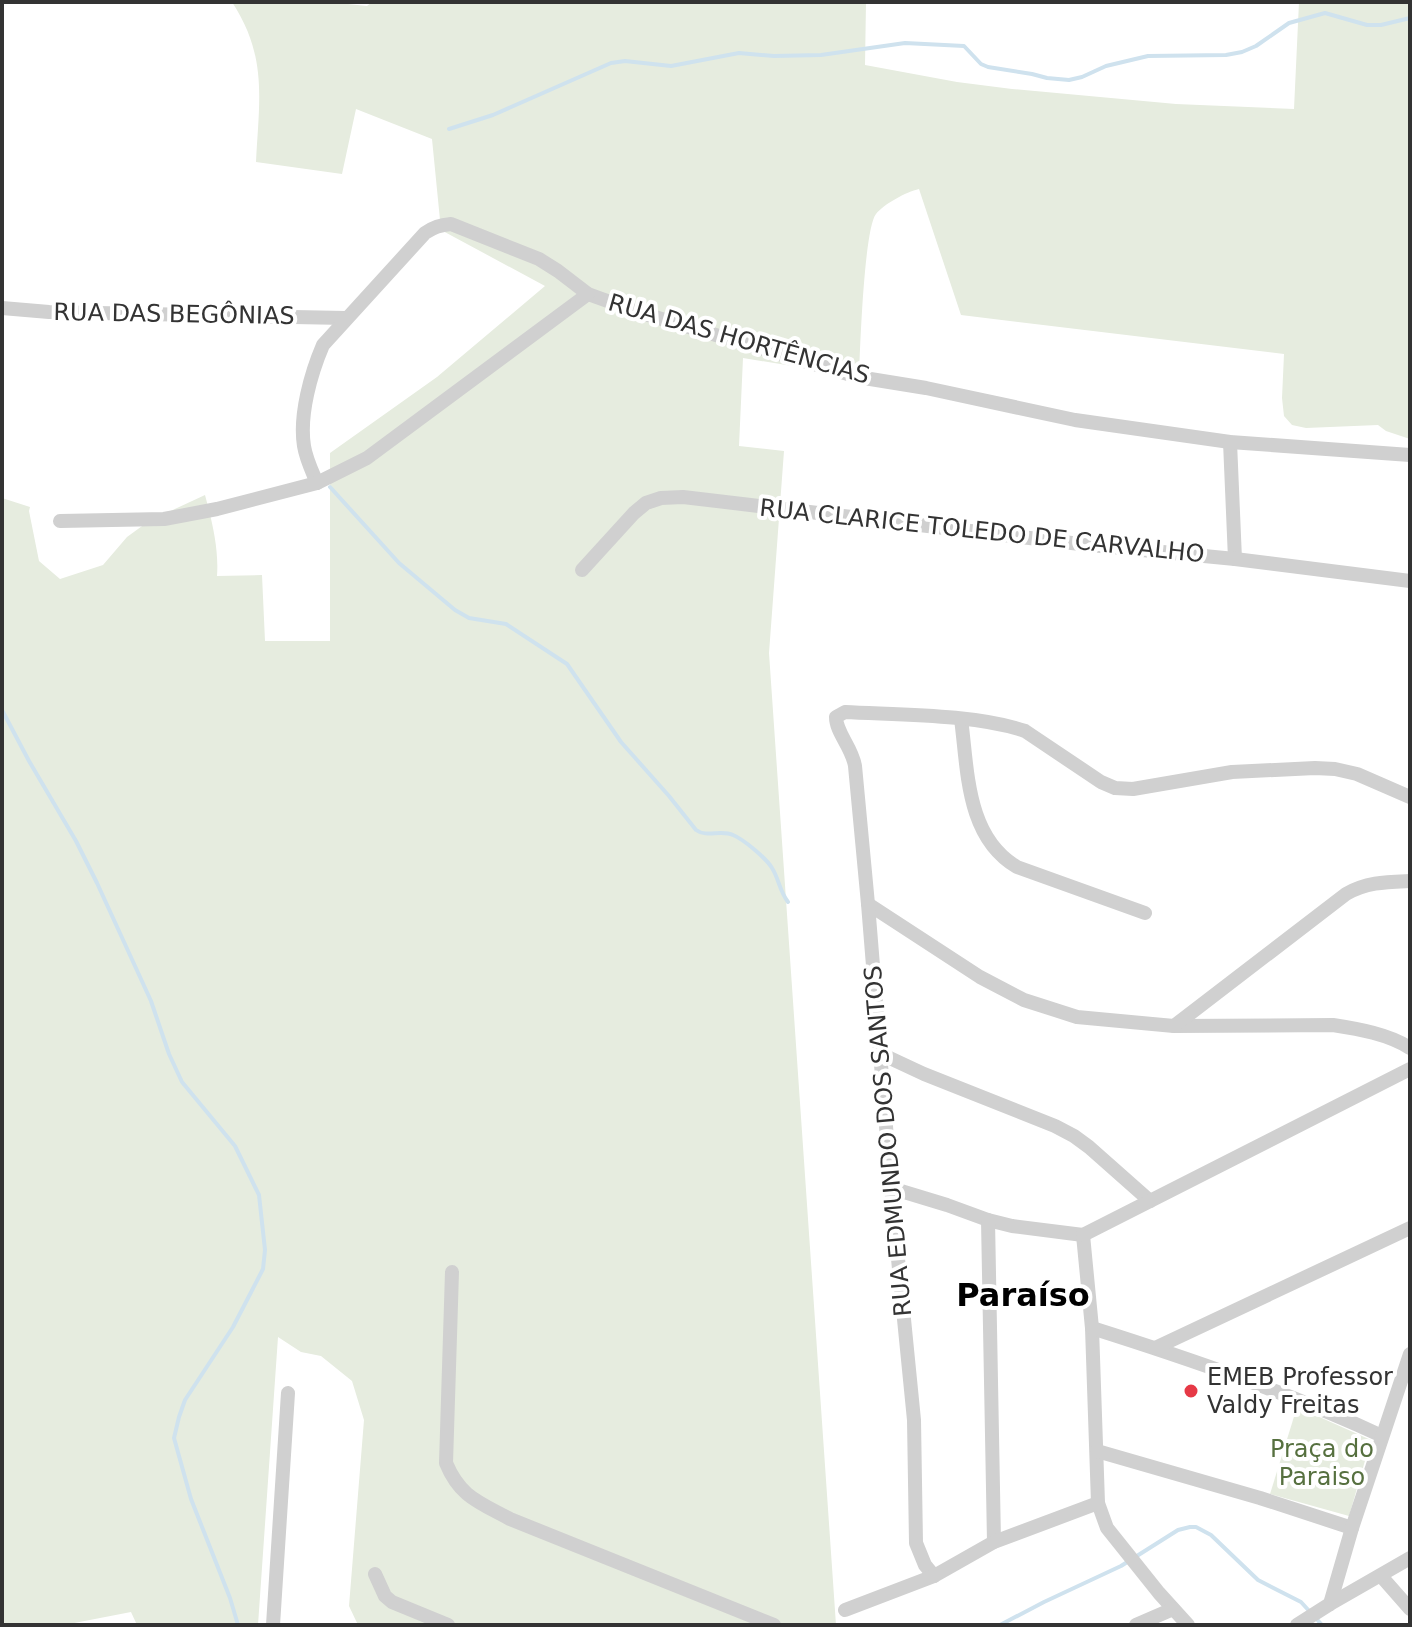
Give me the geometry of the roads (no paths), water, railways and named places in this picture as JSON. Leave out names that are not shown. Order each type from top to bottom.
[{"type":"street","name":"RUA DAS HORTÊNCIAS","points":[[317,483],[308,462],[303,426],[314,368],[323,345],[425,233],[433,227],[451,224],[539,259],[588,294],[638,312],[858,377],[926,388],[1075,420],[1230,442],[1410,455]]},
{"type":"street","points":[[60,521],[164,519],[217,509],[317,483],[367,458],[588,294]]},
{"type":"street","name":"RUA DAS BEGÔNIAS","points":[[2,308],[49,312],[346,318]]},
{"type":"street","points":[[1230,442],[1235,559]]},
{"type":"street","name":"RUA CLARICE TOLEDO DE CARVALHO","points":[[582,570],[646,503],[661,498],[683,497],[1410,581]]},
{"type":"street","name":"RUA EDMUNDO DOS SANTOS","points":[[934,1576],[925,1565],[916,1543],[914,1420],[853,755],[835,722],[836,717],[845,712],[961,719]]},
{"type":"street","points":[[1145,913],[1017,867],[996,851],[986,838],[971,797],[961,719],[1025,731],[1101,782],[1115,788],[1133,789],[1232,772],[1315,768],[1357,774],[1410,797]]},
{"type":"street","points":[[1174,1026],[1357,887],[1410,881]]},
{"type":"street","points":[[868,904],[967,969],[1024,1000],[1077,1017],[1174,1026],[1333,1025],[1384,1037],[1410,1048]]},
{"type":"street","points":[[879,1053],[1074,1136],[1150,1201]]},
{"type":"street","points":[[891,1188],[1012,1226],[1083,1235],[1410,1069]]},
{"type":"street","points":[[988,1220],[994,1542]]},
{"type":"street","points":[[1155,1348],[1410,1228]]},
{"type":"street","points":[[1083,1235],[1092,1328],[1098,1503],[1107,1528],[1188,1625]]},
{"type":"street","points":[[452,1272],[446,1463],[453,1480],[463,1491],[510,1519],[774,1625]]},
{"type":"street","points":[[1092,1328],[1293,1398],[1382,1436]]},
{"type":"street","points":[[1313,1615],[1352,1528],[1410,1354]]},
{"type":"street","points":[[273,1625],[288,1393]]},
{"type":"street","points":[[1097,1451],[1352,1528]]},
{"type":"street","points":[[845,1610],[934,1576],[994,1542],[1098,1503]]},
{"type":"street","points":[[1313,1615],[1410,1558]]},
{"type":"street","points":[[375,1574],[385,1596],[392,1602],[448,1625]]},
{"type":"street","points":[[1381,1576],[1410,1609]]},
{"type":"street","points":[[1136,1625],[1173,1609]]},
{"type":"waterway","points":[[449,129],[493,115],[611,63],[625,61],[671,66],[739,53],[821,55],[905,43],[964,46],[988,67],[1069,80],[1106,66],[1148,56],[1242,52],[1289,23],[1325,13],[1367,25],[1410,18]]},
{"type":"waterway","points":[[330,487],[399,563],[455,610],[469,618],[506,624],[567,664],[621,742],[696,830],[728,833],[748,845],[772,868],[788,902]]},
{"type":"waterway","points":[[2,710],[97,883],[151,1001],[182,1082],[235,1146],[259,1195],[265,1250],[263,1269],[233,1327],[185,1400],[174,1438],[191,1499],[238,1625]]},
{"type":"waterway","points":[[1000,1625],[1121,1566],[1178,1530],[1190,1527],[1211,1535],[1258,1580],[1301,1602],[1322,1625]]},
{"type":"place","name":"EMEB Professor Valdy Freitas","points":[[1191,1391]]},
{"type":"district","name":"Paraíso","points":[[1023,1295]]},
{"type":"park label","name":"Praça do Paraiso","points":[[1322,1463]]}]
